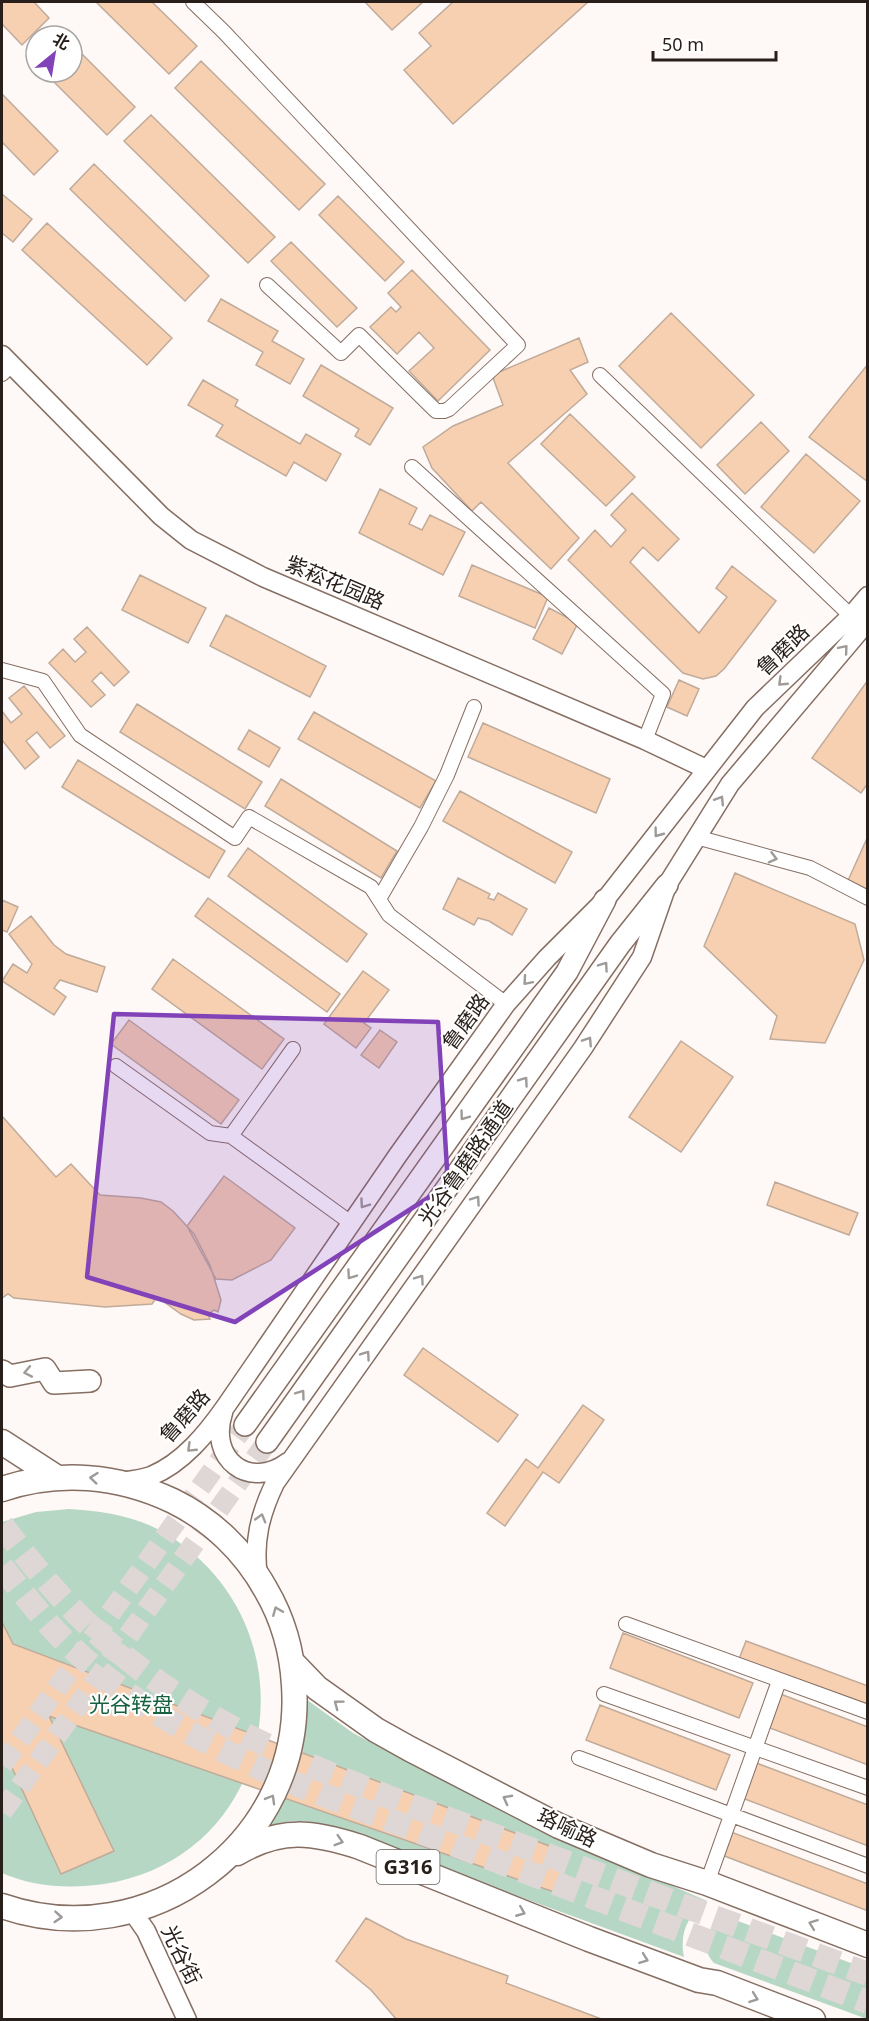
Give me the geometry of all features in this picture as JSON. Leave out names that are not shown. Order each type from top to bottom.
[{"type":"highway","points":[[2,1442],[56,1477]]},
{"type":"highway","points":[[2,1489],[20,1483],[56,1477],[89,1477],[123,1482],[155,1492],[185,1507],[213,1526],[238,1549],[258,1576],[278,1612],[292,1662],[296,1705],[290,1749],[276,1790],[254,1828],[225,1860],[197,1882],[165,1899],[132,1911],[94,1918],[57,1918],[8,1911]]},
{"type":"highway","name":"珞喻路","points":[[292,1662],[317,1688],[343,1708],[410,1749],[559,1826],[651,1865],[707,1883],[867,1945]]},
{"type":"highway","name":"G316","points":[[225,1860],[250,1845],[272,1836],[301,1833],[333,1838],[600,1943],[813,2019]]},
{"type":"main road","name":"紫菘花园路","points":[[4,365],[160,516],[191,540],[263,577],[645,740],[706,769]]},
{"type":"main road","name":"鲁磨路","points":[[258,1576],[256,1537],[260,1519],[275,1483],[583,1048],[642,957],[667,885],[696,837],[730,784],[859,618],[867,596]]},
{"type":"main road","name":"鲁磨路","points":[[123,1482],[150,1476],[173,1464],[203,1435],[226,1406],[351,1223],[506,1004],[547,958],[605,900],[755,708],[859,618]]},
{"type":"main road","name":"光谷鲁磨路通道","points":[[267,1442],[620,944],[667,885]]},
{"type":"main road","name":"光谷鲁磨路通道","points":[[245,1425],[567,972],[605,900]]},
{"type":"main road","points":[[2,1371],[10,1376],[45,1369],[54,1383],[90,1381]]},
{"type":"main road","points":[[226,1406],[219,1428],[219,1438],[226,1457],[233,1464],[251,1473],[261,1474],[271,1472],[289,1461]]},
{"type":"main road","name":"光谷街","points":[[132,1911],[146,1931],[187,2019]]},
{"type":"street","points":[[193,2],[518,345],[449,409],[436,411],[358,335],[341,353],[267,285]]},
{"type":"street","points":[[600,375],[859,618]]},
{"type":"street","points":[[412,466],[663,694],[645,740]]},
{"type":"street","points":[[2,670],[43,681],[80,735],[236,838],[249,817],[370,887],[389,915],[506,1004]]},
{"type":"street","points":[[379,899],[447,775],[474,707]]},
{"type":"street","points":[[696,837],[810,868],[867,898]]},
{"type":"street","points":[[231,1136],[293,1049]]},
{"type":"street","points":[[116,1066],[210,1133],[231,1136],[351,1223]]},
{"type":"street","points":[[626,1624],[867,1712]]},
{"type":"street","points":[[707,1883],[779,1681]]},
{"type":"street","points":[[604,1694],[867,1788]]},
{"type":"street","points":[[579,1758],[867,1866]]},
{"type":"highlighted area","points":[[114,1014],[438,1022],[448,1185],[235,1322],[87,1277]]},
{"type":"green space","name":"光谷转盘","points":[[69,1509],[95,1511],[145,1523],[168,1535],[215,1576],[246,1625],[260,1679],[258,1734],[241,1786],[209,1831],[163,1865],[104,1884],[52,1886],[14,1878],[2,1873],[2,1522],[36,1512]]},
{"type":"green space","points":[[303,1697],[353,1733],[502,1811],[707,1901],[700,1906],[686,1925],[683,1940],[684,1957],[324,1825],[293,1821],[262,1828]]},
{"type":"green space","points":[[723,1920],[738,1921],[867,1969],[867,2019],[714,1963],[707,1951],[706,1939],[712,1928]]},
{"type":"building","points":[[2,2],[34,2],[49,18],[43,24],[24,24],[24,43],[22,45],[2,24]]},
{"type":"building","points":[[96,2],[152,2],[197,46],[169,74]]},
{"type":"building","points":[[365,2],[423,2],[392,30]]},
{"type":"building","points":[[453,2],[588,2],[453,124],[404,70],[431,46],[419,33]]},
{"type":"building","points":[[84,56],[135,107],[107,135],[56,84],[84,84]]},
{"type":"building","points":[[201,61],[325,184],[299,210],[175,88]]},
{"type":"building","points":[[2,94],[58,151],[34,175],[2,142]]},
{"type":"building","points":[[151,115],[275,237],[248,263],[124,141]]},
{"type":"building","points":[[94,164],[209,276],[185,301],[70,189]]},
{"type":"building","points":[[2,194],[32,219],[13,242],[2,233]]},
{"type":"building","points":[[338,196],[404,262],[385,281],[319,215]]},
{"type":"building","points":[[47,223],[172,338],[147,365],[22,250]]},
{"type":"building","points":[[291,242],[357,308],[337,327],[271,261]]},
{"type":"building","points":[[412,270],[490,350],[438,401],[409,371],[434,348],[419,332],[397,354],[370,327],[391,307],[396,312],[401,307],[388,293]]},
{"type":"building","points":[[221,299],[278,331],[272,341],[304,359],[290,384],[256,365],[263,352],[208,321]]},
{"type":"building","points":[[671,313],[754,395],[701,448],[619,366]]},
{"type":"building","points":[[579,338],[588,362],[570,370],[587,394],[508,463],[579,538],[551,569],[481,502],[472,511],[432,468],[423,447],[453,426],[503,405],[492,375]]},
{"type":"building","points":[[868,364],[868,482],[809,437]]},
{"type":"building","points":[[321,365],[393,408],[370,445],[355,436],[359,429],[303,396]]},
{"type":"building","points":[[203,380],[238,400],[235,406],[300,444],[306,434],[341,454],[326,481],[294,462],[286,476],[216,436],[223,425],[188,405]]},
{"type":"building","points":[[570,414],[635,477],[606,506],[541,444]]},
{"type":"building","points":[[761,422],[789,451],[745,494],[717,465]]},
{"type":"building","points":[[806,454],[860,501],[814,553],[761,507]]},
{"type":"building","points":[[380,489],[417,508],[409,524],[422,530],[430,515],[465,532],[443,575],[359,533]]},
{"type":"building","points":[[632,493],[679,539],[658,561],[643,547],[630,562],[699,633],[727,597],[716,588],[732,566],[776,601],[724,669],[716,676],[703,679],[683,673],[568,560],[595,530],[611,547],[626,530],[611,515]]},
{"type":"building","points":[[472,565],[548,597],[535,628],[459,596]]},
{"type":"building","points":[[140,575],[206,608],[188,643],[122,610]]},
{"type":"building","points":[[549,608],[578,623],[562,654],[533,639]]},
{"type":"building","points":[[226,615],[326,666],[310,697],[210,646]]},
{"type":"building","points":[[87,627],[129,672],[114,686],[101,672],[92,681],[105,695],[91,707],[49,663],[63,649],[75,662],[86,652],[74,639]]},
{"type":"building","points":[[679,680],[699,689],[687,716],[667,707]]},
{"type":"building","points":[[868,680],[868,783],[861,793],[812,758]]},
{"type":"building","points":[[24,686],[65,736],[50,748],[37,732],[26,741],[39,757],[25,769],[2,740],[2,711],[11,723],[22,714],[9,698]]},
{"type":"building","points":[[137,704],[262,782],[245,809],[120,732]]},
{"type":"building","points":[[314,712],[436,781],[420,808],[298,739]]},
{"type":"building","points":[[483,723],[610,779],[596,813],[468,757]]},
{"type":"building","points":[[249,730],[280,748],[269,767],[238,749]]},
{"type":"building","points":[[78,760],[225,851],[209,878],[62,787]]},
{"type":"building","points":[[281,779],[397,851],[381,878],[265,806]]},
{"type":"building","points":[[460,791],[572,852],[555,883],[443,821]]},
{"type":"building","points":[[868,836],[868,894],[846,885]]},
{"type":"building","points":[[248,848],[367,934],[347,962],[228,876]]},
{"type":"building","points":[[735,873],[855,924],[864,960],[825,1043],[770,1039],[777,1016],[704,946]]},
{"type":"building","points":[[458,878],[490,894],[488,898],[494,900],[498,893],[527,909],[512,935],[489,921],[478,918],[474,925],[443,909]]},
{"type":"building","points":[[208,898],[340,994],[327,1012],[195,916]]},
{"type":"building","points":[[2,900],[18,907],[7,932],[2,930]]},
{"type":"building","points":[[31,916],[54,945],[66,954],[105,967],[97,992],[60,980],[54,988],[66,997],[54,1015],[2,981],[13,964],[27,973],[32,964],[9,934]]},
{"type":"building","points":[[173,959],[284,1039],[262,1069],[152,989]]},
{"type":"building","points":[[363,971],[389,990],[364,1023],[371,1028],[356,1048],[324,1024]]},
{"type":"building","points":[[129,1020],[239,1100],[221,1124],[111,1044]]},
{"type":"building","points":[[380,1030],[397,1042],[379,1068],[361,1055]]},
{"type":"building","points":[[681,1041],[733,1077],[681,1152],[629,1117]]},
{"type":"building","points":[[2,1116],[56,1177],[71,1164],[100,1195],[161,1202],[173,1211],[194,1234],[210,1265],[221,1300],[218,1312],[214,1310],[208,1315],[210,1319],[194,1320],[157,1297],[152,1304],[105,1307],[14,1298],[8,1294],[2,1298]]},
{"type":"building","points":[[224,1176],[295,1228],[271,1260],[232,1280],[216,1279],[187,1226]]},
{"type":"building","points":[[775,1182],[858,1213],[849,1235],[767,1205]]},
{"type":"building","points":[[423,1348],[518,1415],[498,1442],[404,1375]]},
{"type":"building","points":[[583,1405],[604,1420],[559,1483],[543,1472],[505,1526],[487,1513],[526,1459],[538,1468]]},
{"type":"building","points":[[2,1622],[13,1644],[568,1853],[557,1893],[49,1716],[114,1851],[61,1874],[2,1746]]},
{"type":"building","points":[[623,1633],[753,1683],[739,1718],[610,1668]]},
{"type":"building","points":[[746,1641],[868,1686],[868,1706],[739,1659]]},
{"type":"building","points":[[775,1692],[868,1727],[868,1765],[762,1725]]},
{"type":"building","points":[[600,1705],[730,1755],[716,1790],[586,1740]]},
{"type":"building","points":[[751,1761],[868,1805],[868,1846],[737,1796]]},
{"type":"building","points":[[723,1829],[868,1884],[868,1911],[714,1852]]},
{"type":"building","points":[[366,1918],[406,1939],[508,1976],[506,1983],[604,2020],[397,2020],[371,1990],[336,1961]]},
{"type":"tunnel","points":[[2,1765],[245,1425]]},
{"type":"tunnel","points":[[2,1812],[267,1442]]},
{"type":"tunnel","points":[[2,1525],[54,1589],[112,1646],[157,1681],[204,1712],[254,1739],[357,1785],[868,1974]]},
{"type":"tunnel","points":[[2,1567],[54,1630],[110,1680],[171,1722],[237,1757],[305,1788],[868,2002]]}]
